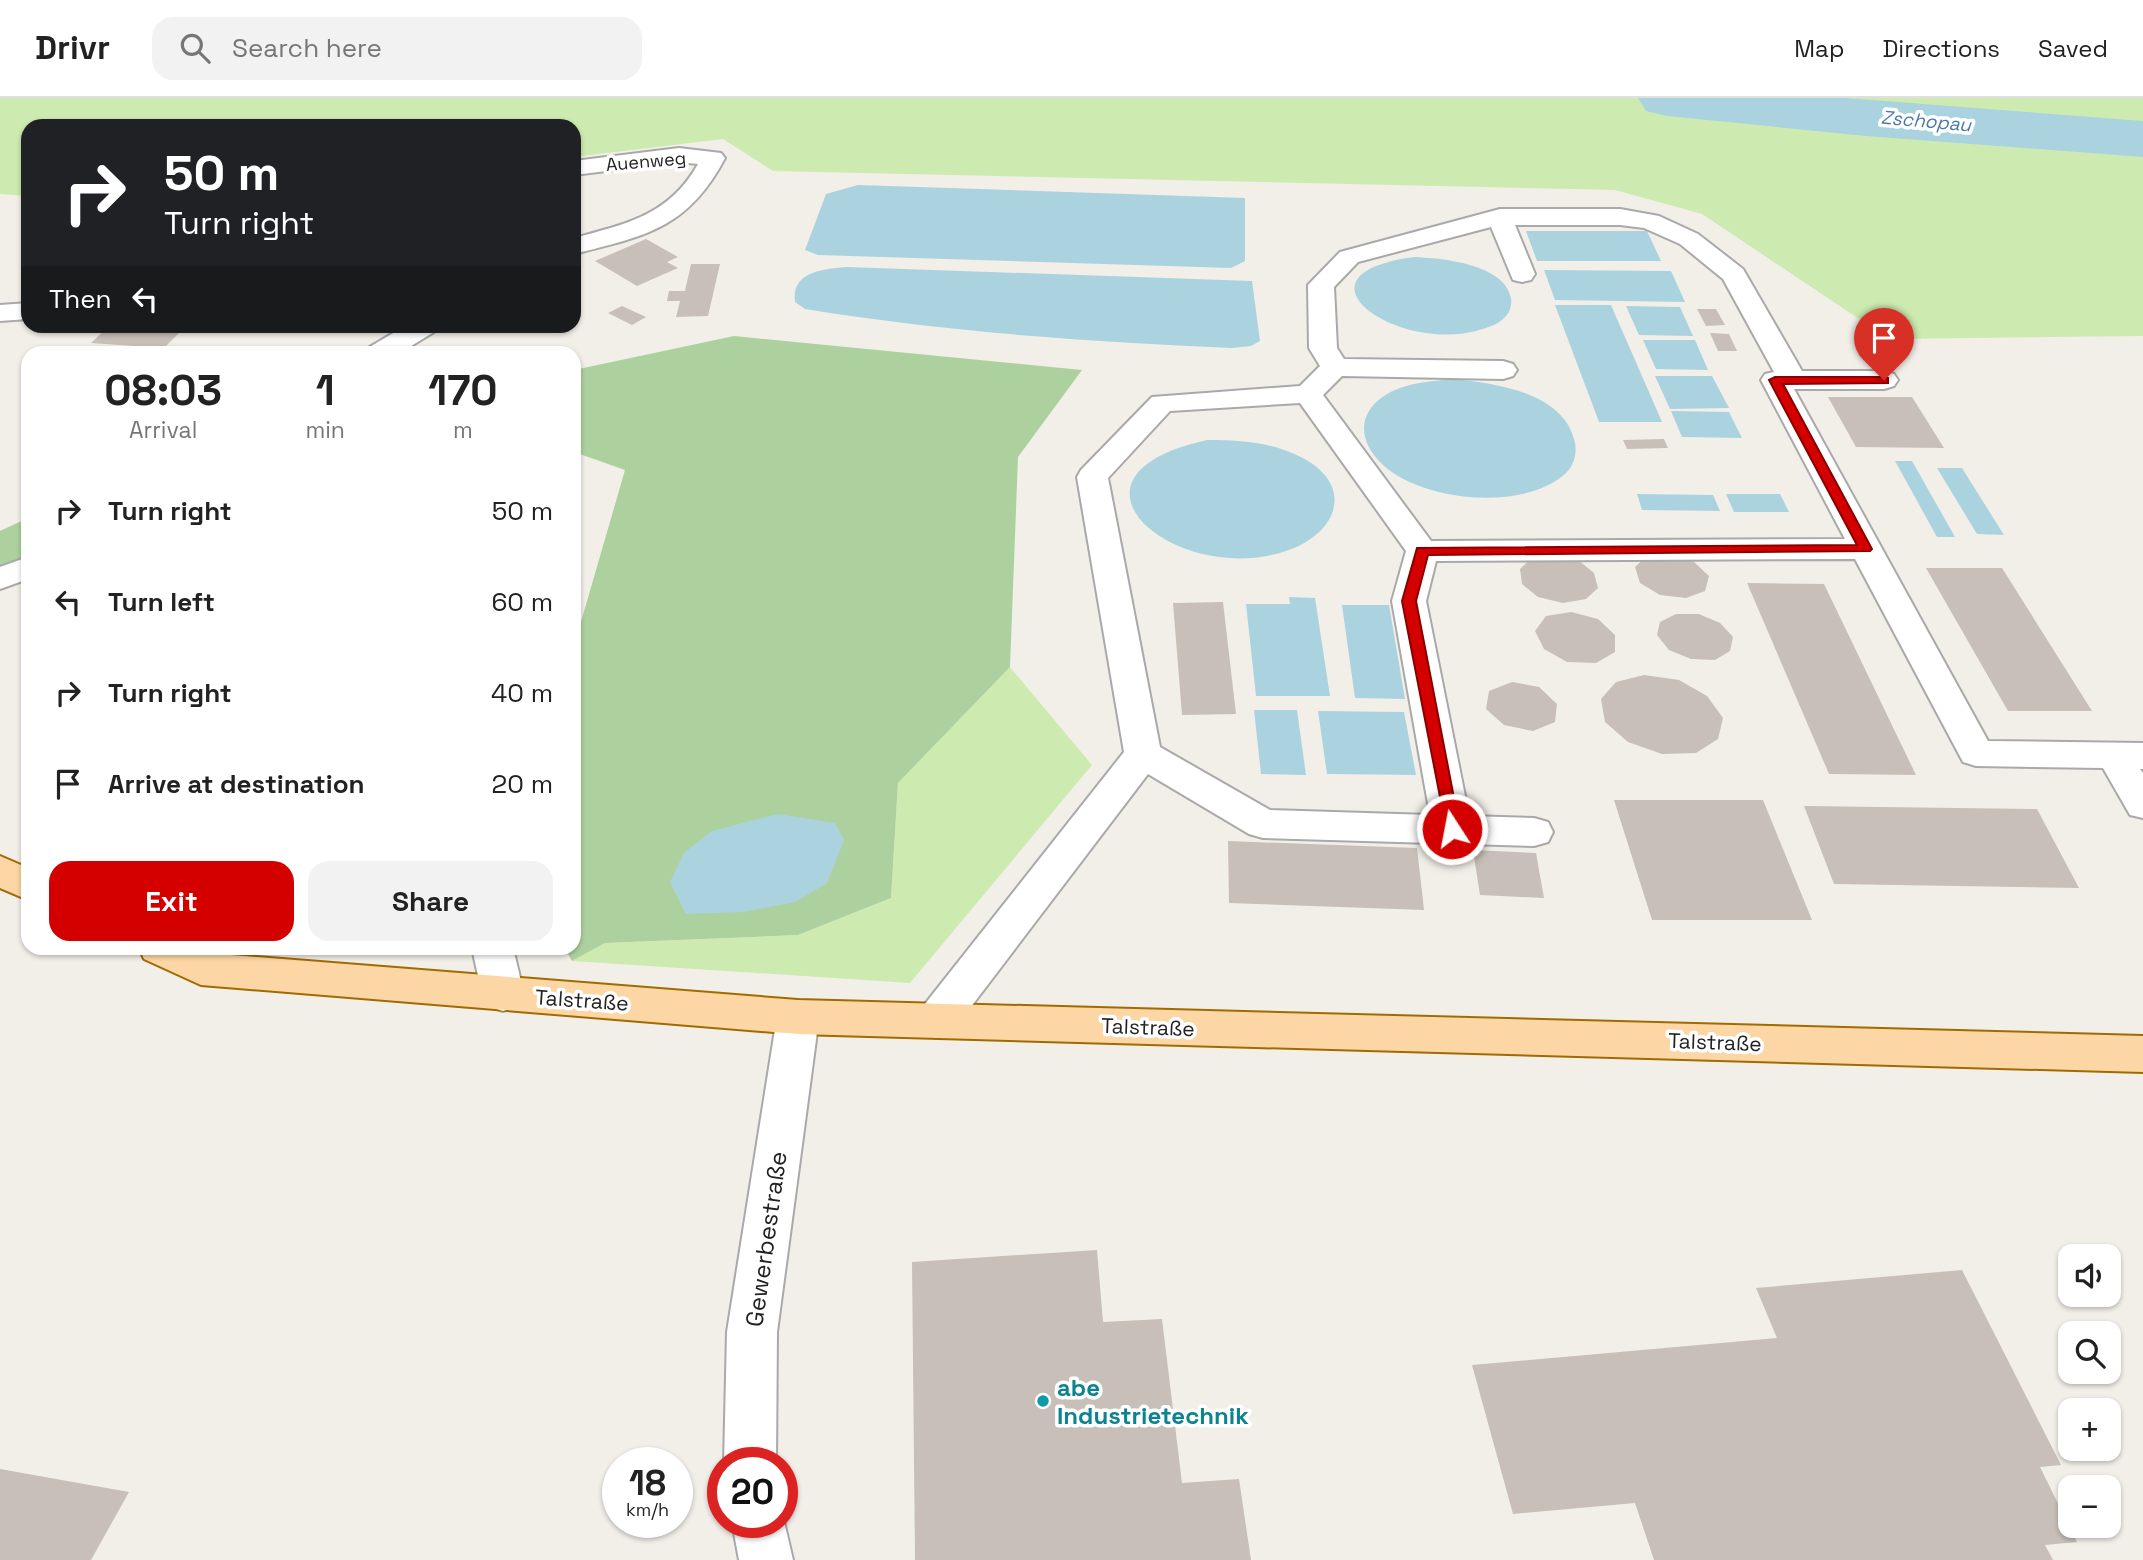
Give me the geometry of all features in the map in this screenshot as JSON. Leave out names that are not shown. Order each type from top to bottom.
[{"type":"main road","points":[[0,871],[21,882]]},
{"type":"main road","name":"Talstraße","points":[[174,955],[201,968],[798,1017],[2143,1054]]},
{"type":"street","name":"Auenweg","points":[[581,167],[679,155],[713,158],[703,181],[684,204],[649,225],[581,244]]},
{"type":"street","points":[[1500,217],[1522,274]]},
{"type":"street","points":[[1335,367],[1323,348],[1321,285],[1349,257],[1500,217],[1620,217],[1650,221],[1689,239],[1734,275],[1793,380]]},
{"type":"street","points":[[0,313],[21,312]]},
{"type":"street","points":[[392,346],[413,333]]},
{"type":"street","points":[[936,1021],[1143,754],[1092,477],[1162,403],[1308,394],[1335,367],[1503,370]]},
{"type":"street","points":[[1884,380],[1775,380],[1976,753],[2129,756],[2143,805]]},
{"type":"street","points":[[1308,394],[1422,551]]},
{"type":"street","points":[[1422,551],[1865,549]]},
{"type":"street","points":[[1422,551],[1409,601],[1452,829]]},
{"type":"street","points":[[0,579],[21,570]]},
{"type":"street","points":[[1143,754],[1263,824],[1534,832]]},
{"type":"street","points":[[494,955],[503,994]]},
{"type":"street","name":"Gewerbestraße","points":[[750,1447],[752,1332],[798,1017]]},
{"type":"street","points":[[762,1538],[766,1560]]},
{"type":"green space","points":[[0,98],[2143,98],[2143,336],[1889,339],[1702,214],[1615,190],[773,171],[723,139],[581,156],[581,119],[21,119],[21,196],[0,194]]},
{"type":"green space","points":[[734,336],[1082,370],[1018,457],[1010,667],[898,783],[891,898],[798,935],[605,943],[572,961],[568,955],[581,955],[581,622],[625,470],[581,454],[581,369]]},
{"type":"green space","points":[[21,521],[21,581],[0,589],[0,531]]},
{"type":"green space","points":[[1010,667],[1092,765],[910,983],[572,961],[605,943],[798,935],[891,898],[898,783]]},
{"type":"water","points":[[858,185],[1245,198],[1245,261],[1231,268],[818,255],[805,250],[826,194]]},
{"type":"water","points":[[1526,231],[1647,231],[1661,261],[1537,261]]},
{"type":"water","points":[[1414,257],[1455,261],[1485,270],[1497,277],[1511,298],[1508,313],[1499,322],[1488,327],[1445,335],[1414,331],[1386,321],[1366,308],[1355,293],[1358,279],[1376,266]]},
{"type":"water","points":[[847,267],[1252,281],[1260,341],[1251,346],[1232,348],[1018,335],[858,317],[805,309],[795,302],[798,284],[804,278],[819,271]]},
{"type":"water","points":[[1544,270],[1671,271],[1685,302],[1555,300]]},
{"type":"water","points":[[1555,305],[1611,305],[1662,422],[1599,422]]},
{"type":"water","points":[[1626,306],[1680,307],[1693,336],[1639,335]]},
{"type":"water","points":[[1643,340],[1695,340],[1708,370],[1656,369]]},
{"type":"water","points":[[1655,376],[1712,376],[1729,408],[1670,409]]},
{"type":"water","points":[[1452,379],[1526,393],[1557,412],[1569,426],[1575,443],[1574,459],[1567,472],[1549,485],[1527,493],[1475,497],[1448,494],[1423,487],[1401,478],[1383,465],[1373,454],[1364,432],[1369,411],[1376,402],[1406,386]]},
{"type":"water","points":[[1671,411],[1729,412],[1742,438],[1682,437]]},
{"type":"water","points":[[1207,440],[1267,445],[1290,452],[1318,468],[1329,481],[1334,495],[1334,508],[1328,521],[1304,543],[1286,551],[1244,558],[1204,554],[1169,542],[1143,523],[1130,501],[1134,478],[1159,457]]},
{"type":"water","points":[[1895,461],[1912,461],[1955,537],[1937,537]]},
{"type":"water","points":[[1937,468],[1962,468],[2004,535],[1977,534]]},
{"type":"water","points":[[1637,494],[1713,495],[1720,511],[1642,510]]},
{"type":"water","points":[[1726,494],[1780,494],[1789,512],[1734,512]]},
{"type":"water","points":[[1289,597],[1315,598],[1330,696],[1256,696],[1246,604],[1290,604]]},
{"type":"water","points":[[1342,605],[1389,605],[1405,699],[1355,698]]},
{"type":"water","points":[[1254,710],[1297,710],[1306,775],[1261,774]]},
{"type":"water","points":[[1318,711],[1404,712],[1416,775],[1327,774]]},
{"type":"water","points":[[778,814],[835,823],[844,840],[827,883],[795,902],[743,912],[686,914],[670,882],[684,853],[712,831]]},
{"type":"building","points":[[646,239],[678,257],[667,262],[678,268],[637,286],[595,261]]},
{"type":"building","points":[[691,264],[720,264],[708,316],[676,317],[680,301],[667,301],[669,291],[685,291]]},
{"type":"building","points":[[622,306],[646,317],[632,325],[608,313]]},
{"type":"building","points":[[1697,309],[1716,309],[1725,325],[1706,326]]},
{"type":"building","points":[[102,333],[179,333],[166,346],[91,343]]},
{"type":"building","points":[[1710,333],[1729,334],[1737,351],[1718,351]]},
{"type":"building","points":[[1828,397],[1912,397],[1944,448],[1856,447]]},
{"type":"building","points":[[1664,439],[1668,448],[1627,449],[1623,440]]},
{"type":"building","points":[[1670,554],[1694,562],[1709,576],[1705,591],[1686,598],[1660,595],[1640,583],[1635,567],[1647,556]]},
{"type":"building","points":[[1532,558],[1578,560],[1594,573],[1598,588],[1586,599],[1563,603],[1538,597],[1522,584],[1520,569]]},
{"type":"building","points":[[1926,568],[2002,568],[2092,711],[2008,711]]},
{"type":"building","points":[[1747,583],[1824,584],[1916,775],[1829,774]]},
{"type":"building","points":[[1223,602],[1236,714],[1182,715],[1173,603]]},
{"type":"building","points":[[1571,612],[1598,619],[1615,635],[1615,652],[1596,663],[1567,662],[1544,649],[1535,631],[1546,616]]},
{"type":"building","points":[[1676,614],[1699,614],[1720,623],[1733,637],[1730,651],[1715,660],[1691,659],[1669,650],[1657,635],[1660,622]]},
{"type":"building","points":[[1644,675],[1679,680],[1707,696],[1723,718],[1718,739],[1696,753],[1662,754],[1628,742],[1605,722],[1601,699],[1616,682]]},
{"type":"building","points":[[1512,682],[1539,687],[1557,704],[1555,722],[1533,731],[1504,725],[1486,709],[1489,691]]},
{"type":"building","points":[[1614,800],[1763,800],[1812,920],[1652,920]]},
{"type":"building","points":[[1804,806],[2037,809],[2079,888],[1834,884]]},
{"type":"building","points":[[1228,841],[1417,848],[1424,910],[1229,903]]},
{"type":"building","points":[[1473,850],[1536,853],[1544,898],[1480,895]]},
{"type":"building","name":"abe Industrietechnik","points":[[1097,1250],[1103,1322],[1162,1319],[1182,1483],[1239,1479],[1251,1560],[915,1560],[912,1262]]},
{"type":"building","points":[[1962,1270],[2061,1465],[2040,1467],[2058,1503],[2058,1538],[2075,1538],[2077,1542],[2045,1545],[2053,1560],[1654,1560],[1635,1503],[1513,1514],[1472,1365],[1777,1338],[1756,1288]]},
{"type":"building","points":[[0,1469],[129,1492],[91,1560],[0,1560]]},
{"type":"waterway","name":"Zschopau","points":[[1667,98],[1866,118],[2143,139]]},
{"type":"place","name":"abe Industrietechnik","points":[[1043,1401]]},
{"type":"route","points":[[1452,829],[1409,601],[1422,551],[1865,549],[1775,380],[1884,380]]}]
